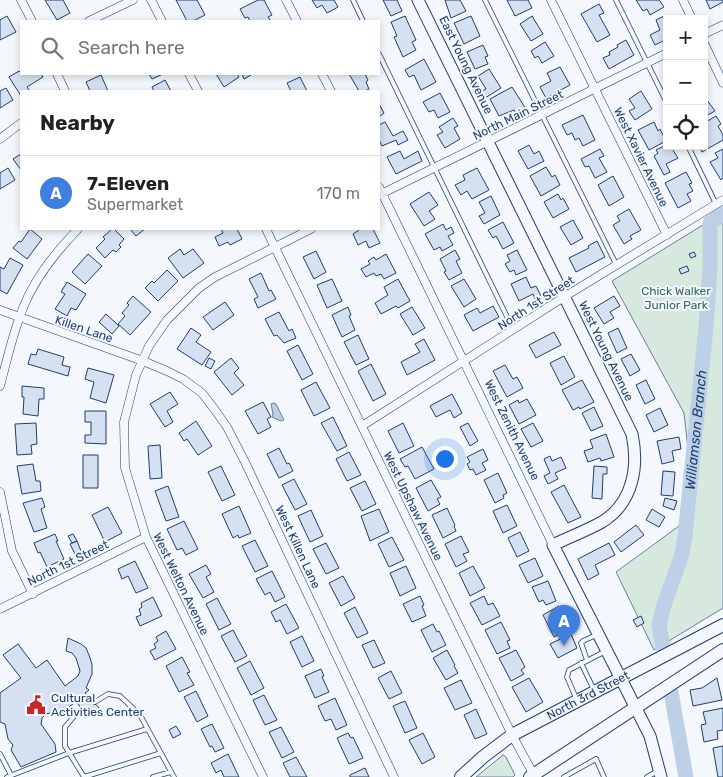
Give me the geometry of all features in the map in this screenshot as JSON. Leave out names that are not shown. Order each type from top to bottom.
[{"type":"main road","name":"North 3rd Street","points":[[461,777],[512,734],[723,625]]},
{"type":"main road","points":[[533,776],[723,650]]},
{"type":"street","points":[[21,0],[31,20]]},
{"type":"street","points":[[91,20],[133,0]]},
{"type":"street","points":[[151,0],[161,20]]},
{"type":"street","points":[[286,0],[296,20]]},
{"type":"street","name":"East Young Avenue","points":[[418,0],[489,142]]},
{"type":"street","name":"West Xavier Avenue","points":[[551,0],[667,235]]},
{"type":"street","points":[[683,0],[690,15]]},
{"type":"street","points":[[708,32],[723,25]]},
{"type":"street","points":[[708,51],[723,83]]},
{"type":"street","name":"North Main Street","points":[[380,192],[489,142],[663,55]]},
{"type":"street","points":[[57,75],[64,90]]},
{"type":"street","points":[[190,75],[197,90]]},
{"type":"street","points":[[323,75],[330,90]]},
{"type":"street","points":[[0,139],[20,125]]},
{"type":"street","name":"West Young Avenue","points":[[489,142],[632,434],[635,452],[629,492],[623,502],[603,521],[553,545]]},
{"type":"street","name":"West Zenith Avenue","points":[[380,192],[553,545],[650,736],[660,774]]},
{"type":"street","name":"North 1st Street","points":[[362,426],[514,331],[564,297],[720,202]]},
{"type":"street","points":[[0,386],[19,318],[31,292],[45,268],[77,230]]},
{"type":"street","name":"West Upshaw Avenue","points":[[267,230],[533,776]]},
{"type":"street","points":[[143,361],[149,346],[168,320],[199,288],[215,277],[309,230]]},
{"type":"street","name":"Killen Lane","points":[[0,310],[143,361]]},
{"type":"street","name":"West Welton Avenue","points":[[143,361],[136,375],[124,422],[125,468],[146,537],[263,777]]},
{"type":"street","name":"West Killen Lane","points":[[143,361],[167,370],[202,394],[227,428],[394,777]]},
{"type":"street","points":[[0,492],[12,551],[33,594]]},
{"type":"street","name":"North 1st Street","points":[[0,609],[146,537]]},
{"type":"lane","points":[[353,0],[363,20]]},
{"type":"lane","points":[[485,0],[617,265]]},
{"type":"lane","points":[[616,0],[663,95]]},
{"type":"lane","points":[[380,56],[514,331]]},
{"type":"lane","points":[[690,150],[720,202]]},
{"type":"lane","points":[[587,660],[581,643],[598,634]]},
{"type":"lane","points":[[577,701],[567,677],[568,670],[606,651]]},
{"type":"lane","points":[[581,663],[595,691]]},
{"type":"lane","points":[[95,702],[108,694],[120,696],[140,715],[174,777]]},
{"type":"lane","points":[[77,712],[65,727],[65,746],[84,777],[161,753]]},
{"type":"lane","points":[[0,754],[9,776],[147,729]]},
{"type":"lane","points":[[564,777],[596,759],[604,777]]},
{"type":"lane","points":[[153,777],[171,772]]},
{"type":"lane","points":[[647,777],[660,774]]},
{"type":"green space","name":"Chick Walker Junior Park","points":[[719,215],[723,223],[723,608],[654,650],[616,572],[679,526],[692,485],[684,413],[612,281]]},
{"type":"green space","points":[[503,755],[506,757],[515,775],[513,777],[476,777]]},
{"type":"water","points":[[271,404],[276,404],[284,420],[281,421],[272,417]]},
{"type":"building","points":[[45,0],[63,0],[70,13],[57,20]]},
{"type":"building","points":[[176,0],[197,0],[205,15],[195,20],[186,20]]},
{"type":"building","points":[[258,0],[264,0],[272,15],[268,17],[270,20],[250,20],[248,17],[245,18],[240,9]]},
{"type":"building","points":[[312,0],[334,0],[338,7],[327,13],[322,5],[317,8]]},
{"type":"building","points":[[383,0],[397,0],[402,11],[391,16]]},
{"type":"building","points":[[445,0],[460,0],[466,11],[451,18]]},
{"type":"building","points":[[507,0],[528,0],[532,8],[515,16]]},
{"type":"building","points":[[636,0],[659,0],[664,7],[650,15],[647,9],[643,11]]},
{"type":"building","points":[[706,0],[723,0],[723,2],[710,9]]},
{"type":"building","points":[[599,4],[604,13],[599,15],[610,35],[597,42],[581,14]]},
{"type":"building","points":[[7,16],[16,32],[0,40],[0,20]]},
{"type":"building","points":[[405,16],[416,40],[412,42],[416,50],[403,57],[394,37],[397,36],[391,22]]},
{"type":"building","points":[[471,16],[480,36],[464,44],[454,23]]},
{"type":"building","points":[[532,16],[543,34],[531,41],[520,24]]},
{"type":"building","points":[[663,16],[663,41],[655,45],[650,35],[660,30],[656,20]]},
{"type":"building","points":[[626,40],[634,55],[609,69],[603,58],[610,55],[609,52]]},
{"type":"building","points":[[545,42],[554,56],[542,63],[538,56],[535,58],[531,51]]},
{"type":"building","points":[[483,45],[488,56],[485,57],[488,64],[475,69],[467,52]]},
{"type":"building","points":[[424,59],[436,82],[421,90],[414,75],[409,77],[405,70]]},
{"type":"building","points":[[560,67],[570,85],[546,98],[540,87],[551,81],[547,73]]},
{"type":"building","points":[[489,69],[501,88],[482,100],[479,93],[486,89],[478,76]]},
{"type":"building","points":[[19,71],[20,75],[42,75],[43,77],[27,87],[29,90],[20,90],[20,94],[9,77]]},
{"type":"building","points":[[101,75],[108,90],[90,90],[86,82]]},
{"type":"building","points":[[150,75],[161,75],[152,79]]},
{"type":"building","points":[[217,75],[238,75],[239,77],[224,87]]},
{"type":"building","points":[[242,75],[251,75],[244,79]]},
{"type":"building","points":[[350,75],[366,75],[369,89],[358,90]]},
{"type":"building","points":[[300,77],[306,90],[290,90],[287,83]]},
{"type":"building","points":[[165,80],[170,90],[154,90],[152,87]]},
{"type":"building","points":[[512,87],[526,109],[516,115],[514,110],[499,116],[490,99]]},
{"type":"building","points":[[6,88],[13,100],[0,108],[0,91]]},
{"type":"building","points":[[641,91],[652,109],[635,120],[629,111],[635,108],[629,99]]},
{"type":"building","points":[[440,93],[450,112],[438,118],[434,110],[429,112],[423,102]]},
{"type":"building","points":[[708,101],[715,111],[708,115]]},
{"type":"building","points":[[380,106],[384,113],[380,116]]},
{"type":"building","points":[[583,115],[595,140],[583,146],[579,138],[575,140],[572,133],[567,135],[562,125]]},
{"type":"building","points":[[716,116],[721,124],[718,126],[723,135],[723,140],[708,149],[708,121]]},
{"type":"building","points":[[453,118],[458,126],[454,128],[460,139],[445,148],[437,135],[443,132],[439,127]]},
{"type":"building","points":[[385,122],[393,136],[403,131],[408,140],[398,145],[396,140],[382,146],[380,142],[380,124]]},
{"type":"building","points":[[654,122],[658,131],[660,129],[663,135],[663,143],[649,150],[638,130]]},
{"type":"building","points":[[529,145],[534,154],[539,151],[544,161],[528,169],[518,151]]},
{"type":"building","points":[[663,146],[663,150],[673,150],[678,158],[666,164],[670,172],[664,175],[654,156],[658,153],[656,150]]},
{"type":"building","points":[[600,149],[604,156],[599,158],[607,172],[595,178],[589,166],[585,167],[581,159]]},
{"type":"building","points":[[723,149],[723,178],[721,180],[710,162],[718,158],[715,153]]},
{"type":"building","points":[[400,151],[404,159],[418,151],[422,161],[396,174],[387,157]]},
{"type":"building","points":[[20,155],[20,169],[13,159]]},
{"type":"building","points":[[546,167],[552,177],[555,175],[560,185],[541,196],[530,176]]},
{"type":"building","points":[[8,168],[15,180],[0,189],[0,173]]},
{"type":"building","points":[[477,168],[489,190],[472,199],[467,191],[461,195],[455,185],[465,180],[463,175]]},
{"type":"building","points":[[686,172],[692,183],[689,184],[693,191],[687,194],[691,201],[678,208],[665,183]]},
{"type":"building","points":[[613,176],[624,197],[609,206],[598,185]]},
{"type":"building","points":[[429,192],[438,205],[429,211],[435,219],[424,226],[410,204]]},
{"type":"building","points":[[558,194],[561,200],[563,198],[569,209],[553,218],[544,202]]},
{"type":"building","points":[[491,196],[500,215],[484,224],[479,216],[485,213],[479,202]]},
{"type":"building","points":[[629,209],[641,230],[630,236],[632,239],[624,244],[613,225],[620,221],[617,216]]},
{"type":"building","points":[[573,220],[583,238],[571,245],[560,227]]},
{"type":"building","points":[[503,222],[514,243],[503,249],[496,236],[493,238],[488,230]]},
{"type":"building","points":[[443,224],[446,230],[451,227],[454,233],[448,236],[453,245],[442,251],[440,247],[434,250],[425,234]]},
{"type":"building","points":[[29,230],[42,239],[27,259],[13,248],[19,241],[21,242]]},
{"type":"building","points":[[111,230],[115,230],[124,239],[119,245],[121,247],[116,252],[113,250],[105,258],[96,248],[105,239],[103,237]]},
{"type":"building","points":[[131,230],[144,230],[136,236]]},
{"type":"building","points":[[222,230],[238,230],[242,239],[230,245],[228,242],[219,246],[215,237],[223,233]]},
{"type":"building","points":[[359,230],[374,230],[380,243],[369,248],[366,241],[358,245],[353,234]]},
{"type":"building","points":[[597,241],[605,257],[576,272],[569,258],[589,248],[588,246]]},
{"type":"building","points":[[180,249],[184,255],[193,249],[204,263],[183,278],[168,258]]},
{"type":"building","points":[[455,250],[460,259],[456,261],[462,273],[449,280],[440,259]]},
{"type":"building","points":[[517,250],[527,270],[516,275],[514,270],[510,272],[505,264],[510,261],[507,255]]},
{"type":"building","points":[[316,251],[326,272],[314,279],[303,257]]},
{"type":"building","points":[[694,252],[696,256],[691,258],[689,254]]},
{"type":"building","points":[[88,254],[102,266],[85,284],[72,272]]},
{"type":"building","points":[[386,254],[396,273],[384,279],[381,274],[376,276],[374,273],[366,277],[361,269],[370,264],[368,261],[374,257],[376,260]]},
{"type":"building","points":[[10,258],[23,265],[7,294],[0,290],[0,267],[4,269]]},
{"type":"building","points":[[687,266],[689,271],[681,274],[679,269]]},
{"type":"building","points":[[167,270],[178,281],[158,301],[145,288],[152,281],[154,283]]},
{"type":"building","points":[[261,273],[269,291],[271,290],[276,299],[258,308],[254,299],[258,297],[249,279]]},
{"type":"building","points":[[526,277],[531,288],[536,286],[541,296],[535,299],[533,294],[519,301],[511,284]]},
{"type":"building","points":[[332,279],[342,301],[327,308],[317,285]]},
{"type":"building","points":[[398,279],[410,301],[381,314],[375,303],[388,295],[384,287]]},
{"type":"building","points":[[464,279],[476,299],[464,307],[451,286]]},
{"type":"building","points":[[67,282],[86,294],[76,310],[71,308],[67,316],[55,309],[65,294],[61,292]]},
{"type":"building","points":[[133,296],[151,312],[130,335],[118,324],[125,316],[122,313],[129,305],[127,303]]},
{"type":"building","points":[[614,296],[620,306],[610,312],[614,318],[604,324],[594,308]]},
{"type":"building","points":[[225,302],[234,315],[213,330],[203,317]]},
{"type":"building","points":[[493,306],[499,317],[473,331],[464,315],[477,308],[480,313]]},
{"type":"building","points":[[348,307],[351,315],[349,316],[355,330],[342,337],[332,315]]},
{"type":"building","points":[[412,307],[425,328],[413,335],[400,314]]},
{"type":"building","points":[[279,312],[289,331],[292,329],[296,338],[284,343],[277,335],[274,336],[265,319]]},
{"type":"building","points":[[106,314],[119,326],[112,334],[99,322]]},
{"type":"building","points":[[191,328],[201,335],[196,342],[211,352],[202,365],[177,349]]},
{"type":"building","points":[[618,328],[627,348],[617,353],[608,333]]},
{"type":"building","points":[[554,332],[561,345],[536,358],[529,345]]},
{"type":"building","points":[[358,335],[369,359],[356,365],[344,342]]},
{"type":"building","points":[[424,339],[435,360],[407,375],[401,362],[420,352],[415,344]]},
{"type":"building","points":[[298,345],[313,374],[302,380],[287,351]]},
{"type":"building","points":[[38,349],[64,357],[62,365],[70,367],[68,376],[28,364],[31,354],[36,355]]},
{"type":"building","points":[[631,354],[640,370],[630,376],[621,359]]},
{"type":"building","points":[[564,356],[575,377],[561,385],[550,363]]},
{"type":"building","points":[[209,358],[215,361],[211,369],[205,366]]},
{"type":"building","points":[[231,358],[239,368],[234,373],[244,385],[232,395],[214,372]]},
{"type":"building","points":[[371,364],[386,394],[373,401],[358,371]]},
{"type":"building","points":[[505,365],[513,379],[517,377],[523,388],[507,397],[493,371]]},
{"type":"building","points":[[88,368],[114,375],[106,403],[90,398],[94,382],[85,379]]},
{"type":"building","points":[[582,380],[594,402],[580,409],[579,407],[573,410],[562,390]]},
{"type":"building","points":[[646,380],[655,399],[645,404],[636,385]]},
{"type":"building","points":[[316,382],[330,408],[314,416],[301,390]]},
{"type":"building","points":[[22,386],[44,388],[44,399],[39,399],[38,416],[23,414],[24,397],[22,397]]},
{"type":"building","points":[[170,392],[178,404],[167,411],[173,422],[165,427],[150,404]]},
{"type":"building","points":[[452,394],[462,413],[454,418],[450,410],[436,417],[430,406]]},
{"type":"building","points":[[527,399],[536,415],[519,424],[509,405],[518,400],[519,403]]},
{"type":"building","points":[[263,402],[271,417],[267,419],[271,427],[258,434],[245,411]]},
{"type":"building","points":[[594,407],[603,426],[591,431],[582,413]]},
{"type":"building","points":[[660,408],[668,425],[654,432],[646,415]]},
{"type":"building","points":[[85,411],[106,411],[106,444],[85,443],[85,435],[91,435],[91,422],[85,422]]},
{"type":"building","points":[[333,417],[347,446],[337,451],[321,423]]},
{"type":"building","points":[[196,421],[212,446],[198,455],[187,439],[184,441],[179,433]]},
{"type":"building","points":[[36,423],[37,444],[31,445],[32,454],[17,455],[15,424]]},
{"type":"building","points":[[403,423],[414,446],[399,453],[388,431]]},
{"type":"building","points":[[468,423],[478,441],[470,446],[460,427]]},
{"type":"building","points":[[533,423],[543,441],[531,447],[521,429]]},
{"type":"building","points":[[606,434],[614,457],[601,461],[600,458],[588,462],[584,451],[593,448],[590,440]]},
{"type":"building","points":[[679,437],[681,449],[672,451],[674,461],[662,464],[657,441]]},
{"type":"building","points":[[160,445],[162,478],[150,479],[148,446]]},
{"type":"building","points":[[422,447],[434,469],[415,479],[408,466],[405,467],[400,459]]},
{"type":"building","points":[[279,448],[293,471],[279,478],[267,454]]},
{"type":"building","points":[[483,449],[488,460],[482,463],[486,470],[476,475],[467,464],[470,462],[467,457]]},
{"type":"building","points":[[349,452],[361,475],[347,481],[336,459]]},
{"type":"building","points":[[83,455],[98,455],[98,488],[83,488]]},
{"type":"building","points":[[550,456],[552,461],[561,457],[566,468],[555,473],[558,479],[548,484],[544,476],[550,473],[544,459]]},
{"type":"building","points":[[33,464],[36,481],[40,481],[41,491],[22,494],[17,466]]},
{"type":"building","points":[[221,466],[235,495],[222,501],[208,472]]},
{"type":"building","points":[[594,466],[607,467],[607,474],[603,474],[602,499],[592,498]]},
{"type":"building","points":[[663,471],[675,472],[673,496],[661,495]]},
{"type":"building","points":[[498,473],[507,493],[503,495],[504,498],[495,503],[484,480]]},
{"type":"building","points":[[294,479],[307,504],[295,510],[282,485]]},
{"type":"building","points":[[431,480],[441,497],[437,499],[440,504],[428,511],[416,488]]},
{"type":"building","points":[[365,481],[376,504],[362,511],[350,488]]},
{"type":"building","points":[[564,485],[581,517],[568,523],[551,492]]},
{"type":"building","points":[[168,486],[179,517],[166,521],[155,491]]},
{"type":"building","points":[[42,498],[45,507],[41,509],[47,528],[34,532],[23,503]]},
{"type":"building","points":[[665,498],[677,501],[674,510],[663,506]]},
{"type":"building","points":[[507,505],[517,526],[503,533],[493,511]]},
{"type":"building","points":[[239,506],[251,533],[239,538],[238,535],[233,538],[222,514]]},
{"type":"building","points":[[108,507],[122,533],[105,542],[92,515]]},
{"type":"building","points":[[447,508],[456,531],[443,538],[432,515]]},
{"type":"building","points":[[379,509],[389,532],[370,541],[361,516]]},
{"type":"building","points":[[652,509],[665,517],[659,527],[646,520]]},
{"type":"building","points":[[311,510],[323,536],[310,542],[298,516]]},
{"type":"building","points":[[184,521],[198,549],[186,555],[182,548],[177,550],[167,529]]},
{"type":"building","points":[[636,525],[644,535],[621,552],[614,542]]},
{"type":"building","points":[[520,532],[529,551],[517,557],[508,538]]},
{"type":"building","points":[[55,534],[64,559],[47,567],[34,543]]},
{"type":"building","points":[[73,534],[77,541],[72,543],[68,536]]},
{"type":"building","points":[[461,536],[469,552],[463,554],[467,561],[456,567],[445,544]]},
{"type":"building","points":[[392,537],[404,560],[389,567],[378,544]]},
{"type":"building","points":[[255,540],[268,566],[255,572],[242,546]]},
{"type":"building","points":[[77,541],[81,551],[75,554],[70,544]]},
{"type":"building","points":[[326,543],[339,568],[326,574],[313,549]]},
{"type":"building","points":[[609,543],[615,555],[595,565],[599,574],[588,580],[578,559]]},
{"type":"building","points":[[535,558],[543,576],[528,583],[519,565]]},
{"type":"building","points":[[135,561],[148,588],[136,593],[128,576],[122,579],[118,569]]},
{"type":"building","points":[[206,565],[211,574],[206,577],[214,592],[203,598],[189,574]]},
{"type":"building","points":[[406,566],[416,588],[400,596],[390,573]]},
{"type":"building","points":[[473,566],[485,588],[470,596],[459,573]]},
{"type":"building","points":[[272,571],[285,597],[275,602],[270,592],[265,595],[256,579]]},
{"type":"building","points":[[343,576],[355,598],[341,606],[329,583]]},
{"type":"building","points":[[548,581],[556,601],[546,605],[543,600],[539,602],[532,587]]},
{"type":"building","points":[[420,596],[426,616],[412,622],[403,604]]},
{"type":"building","points":[[484,596],[488,605],[493,603],[500,616],[482,625],[470,603]]},
{"type":"building","points":[[153,597],[162,616],[140,626],[136,617],[141,615],[139,609],[142,607],[141,603]]},
{"type":"building","points":[[217,598],[231,624],[219,630],[206,604]]},
{"type":"building","points":[[286,604],[299,628],[287,634],[280,620],[276,622],[271,612]]},
{"type":"building","points":[[559,606],[571,627],[554,637],[543,615]]},
{"type":"building","points":[[355,607],[368,633],[357,638],[344,613]]},
{"type":"building","points":[[641,616],[644,623],[637,627],[633,620]]},
{"type":"building","points":[[501,622],[510,640],[507,641],[510,648],[497,654],[485,630]]},
{"type":"building","points":[[433,624],[446,645],[432,652],[421,630]]},
{"type":"building","points":[[233,630],[247,656],[235,662],[221,636]]},
{"type":"building","points":[[166,631],[176,649],[155,660],[150,651],[156,648],[154,644],[158,641],[156,637]]},
{"type":"building","points":[[571,634],[577,648],[558,658],[550,644]]},
{"type":"building","points":[[302,636],[314,661],[302,667],[290,642]]},
{"type":"building","name":"Cultural Activities Center","points":[[68,638],[86,648],[92,664],[92,674],[86,688],[89,690],[85,693],[100,709],[85,718],[77,701],[58,715],[55,712],[46,714],[42,718],[41,724],[55,744],[56,752],[21,767],[11,750],[13,745],[8,739],[5,724],[0,722],[0,693],[21,678],[3,655],[18,644],[36,668],[47,660],[65,686],[78,676],[80,671],[76,658],[72,653],[66,651]]},
{"type":"building","points":[[374,640],[385,663],[373,668],[362,645]]},
{"type":"building","points":[[447,650],[458,673],[446,680],[433,658]]},
{"type":"building","points":[[516,650],[525,667],[521,670],[524,674],[511,681],[499,658]]},
{"type":"building","points":[[182,657],[190,672],[187,673],[194,685],[179,692],[166,666]]},
{"type":"building","points":[[250,661],[264,688],[251,695],[237,668]]},
{"type":"building","points":[[321,669],[324,676],[322,677],[329,692],[315,698],[305,676]]},
{"type":"building","points":[[391,671],[402,693],[389,699],[378,678]]},
{"type":"building","points":[[529,678],[543,702],[526,712],[512,687]]},
{"type":"building","points":[[717,678],[722,700],[693,706],[690,690],[702,688]]},
{"type":"building","points":[[461,680],[472,703],[455,710],[444,688]]},
{"type":"building","points":[[196,691],[208,716],[197,722],[184,697]]},
{"type":"building","points":[[264,695],[277,720],[265,725],[253,700]]},
{"type":"building","points":[[335,698],[347,725],[336,730],[331,719],[325,721],[318,706]]},
{"type":"building","points":[[405,701],[417,728],[405,733],[393,706]]},
{"type":"building","points":[[723,708],[723,730],[717,731],[718,739],[704,742],[701,725],[706,724],[703,712]]},
{"type":"building","points":[[476,709],[487,734],[475,739],[464,715]]},
{"type":"building","points":[[212,724],[224,748],[215,752],[212,746],[210,747],[201,729]]},
{"type":"building","points":[[176,726],[181,734],[173,738],[169,730]]},
{"type":"building","points":[[281,727],[294,752],[282,758],[269,732]]},
{"type":"building","points":[[348,733],[351,738],[353,737],[363,758],[349,764],[337,738]]},
{"type":"building","points":[[423,733],[435,757],[422,764],[409,740]]},
{"type":"building","points":[[723,746],[723,777],[718,777],[713,748]]},
{"type":"building","points":[[228,754],[239,777],[224,777],[221,770],[216,773],[211,763]]},
{"type":"building","points":[[296,757],[307,777],[290,777],[283,763]]},
{"type":"building","points":[[365,768],[369,777],[350,777],[350,775]]},
{"type":"waterway","name":"Williamson Branch","points":[[663,647],[659,626],[663,608],[682,554],[685,536],[706,327],[710,268],[710,223],[723,214]]},
{"type":"waterway","name":"Williamson Branch","points":[[671,692],[686,777]]},
{"type":"place","name":"7-Eleven","points":[[564,646]]},
{"type":"place","name":"Cultural Activities Center","points":[[36,705]]}]
